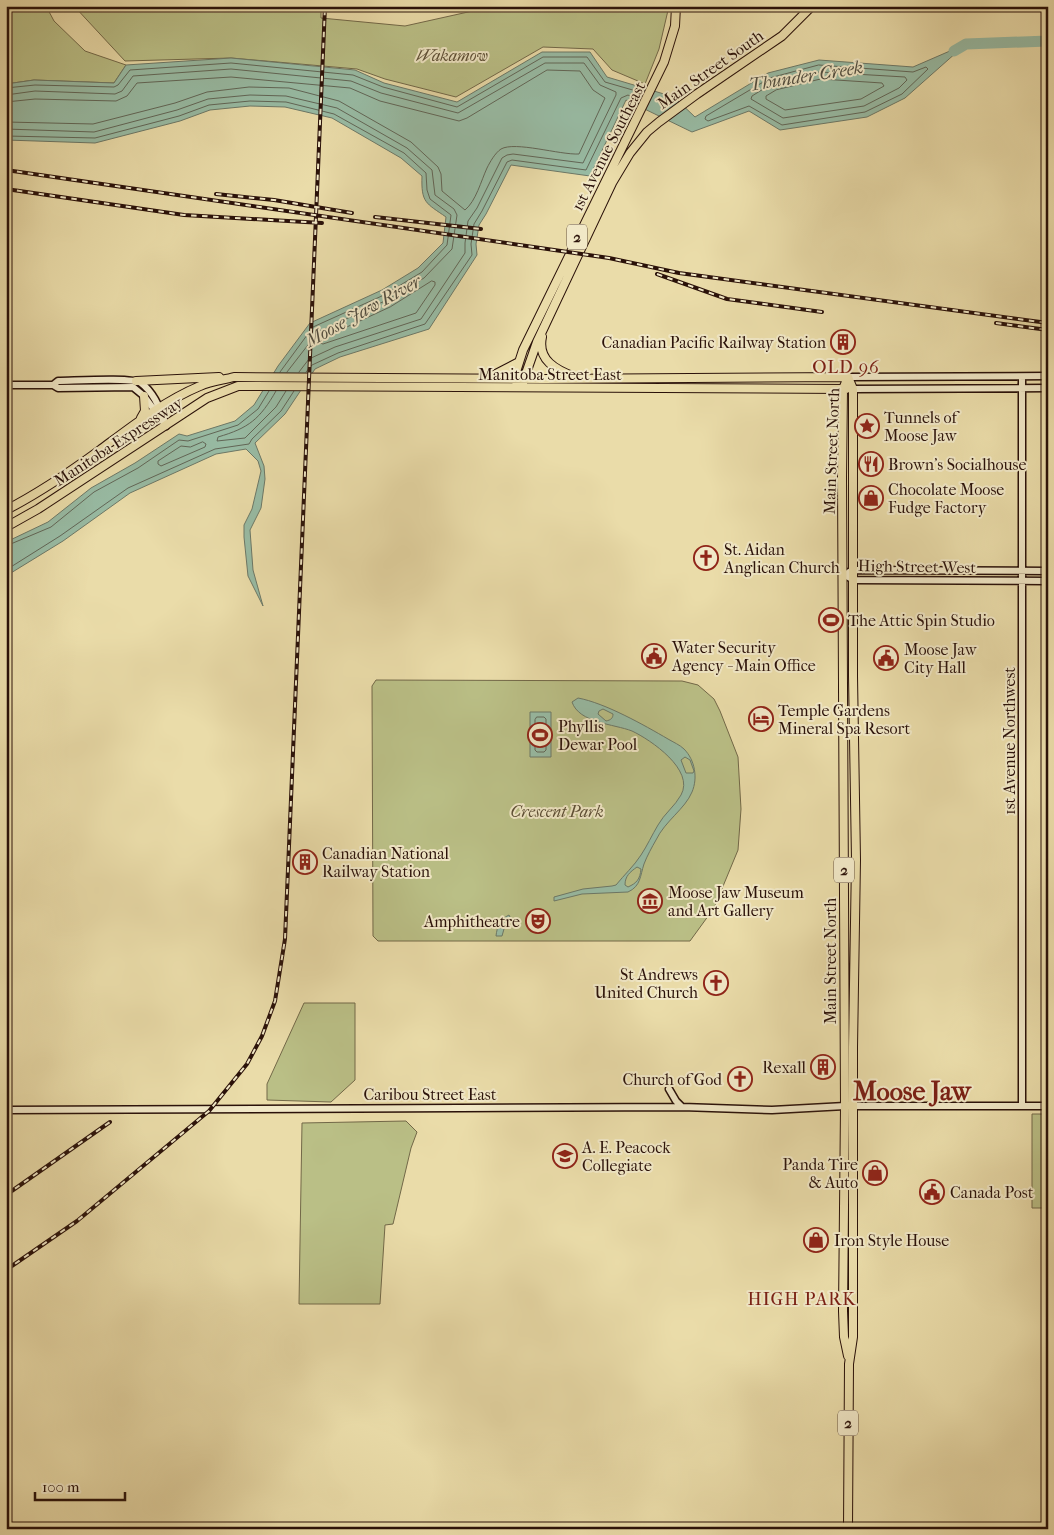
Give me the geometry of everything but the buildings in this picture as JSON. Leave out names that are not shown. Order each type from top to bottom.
[{"type":"main road","name":"1st Avenue Southeast","points":[[514,378],[523,350],[664,62],[675,26],[676,6]]},
{"type":"main road","name":"Main Street South","points":[[612,183],[630,153],[647,132],[687,101],[782,36],[812,6]]},
{"type":"main road","name":"1st Avenue Southeast","points":[[520,388],[537,342],[612,183]]},
{"type":"main road","name":"2","points":[[545,327],[541,343],[546,360],[565,373],[579,379]]},
{"type":"main road","points":[[487,378],[519,362]]},
{"type":"main road","points":[[136,381],[234,377]]},
{"type":"main road","name":"Manitoba Expressway","points":[[6,510],[25,501],[140,420],[201,385],[234,377],[247,381]]},
{"type":"main road","name":"Manitoba Street East","points":[[327,382],[487,378],[848,377]]},
{"type":"main road","name":"Main Street North","points":[[848,377],[843,389],[843,574],[849,1106]]},
{"type":"main road","name":"Main Street North","points":[[848,377],[853,389],[853,676],[856,860],[843,1310],[844,1337],[849,1364],[848,1529]]},
{"type":"main road","points":[[514,378],[520,388]]},
{"type":"main road","name":"Manitoba Street East","points":[[247,381],[520,388],[853,389]]},
{"type":"main road","name":"Manitoba Expressway","points":[[6,527],[38,510],[207,398],[247,381]]},
{"type":"main road","points":[[140,420],[145,411],[144,396]]},
{"type":"street","points":[[848,377],[1048,376]]},
{"type":"street","name":"1st Avenue Northwest","points":[[1022,377],[1022,1106]]},
{"type":"street","points":[[53,385],[58,381],[136,381],[147,389],[166,426]]},
{"type":"street","points":[[6,385],[53,385],[58,388],[133,387],[157,410]]},
{"type":"street","points":[[853,389],[1048,388]]},
{"type":"street","name":"High Street West","points":[[843,574],[854,570],[1048,571]]},
{"type":"street","name":"High Street West","points":[[843,574],[854,580],[1048,580]]},
{"type":"street","points":[[670,1089],[676,1101],[682,1107]]},
{"type":"street","name":"Caribou Street East","points":[[6,1110],[682,1107],[772,1110],[849,1106],[1048,1106]]},
{"type":"green space","points":[[6,6],[46,6],[54,21],[85,51],[126,65],[114,83],[34,80],[6,84]]},
{"type":"green space","name":"Wakamow","points":[[74,6],[321,6],[321,18],[405,26],[495,6],[669,6],[659,49],[645,84],[612,70],[593,49],[543,47],[456,97],[385,79],[357,69],[231,58],[125,61]]},
{"type":"green space","name":"Crescent Park","points":[[376,680],[682,681],[698,685],[714,699],[738,757],[741,809],[738,850],[714,908],[690,941],[378,941],[373,936],[372,686]]},
{"type":"green space","points":[[304,1003],[355,1003],[355,1080],[331,1102],[267,1100],[267,1084]]},
{"type":"green space","points":[[1032,1114],[1048,1114],[1048,1208],[1032,1208]]},
{"type":"green space","points":[[406,1121],[417,1132],[411,1148],[393,1224],[385,1225],[380,1304],[299,1304],[302,1123]]},
{"type":"water","name":"Moose Jaw River","points":[[966,44],[905,98],[867,117],[780,130],[749,111],[692,132],[626,100],[590,176],[511,165],[479,225],[476,244],[477,255],[429,329],[340,357],[315,369],[285,414],[255,443],[264,466],[265,479],[261,508],[250,530],[253,570],[263,606],[248,576],[244,537],[244,525],[252,509],[261,471],[258,461],[246,449],[216,454],[130,493],[63,541],[6,576],[6,542],[48,522],[91,488],[135,463],[179,434],[187,436],[235,421],[254,405],[278,366],[310,323],[382,290],[418,268],[443,243],[446,217],[426,201],[423,192],[422,176],[401,158],[332,118],[285,107],[250,106],[210,110],[180,121],[95,143],[6,140],[6,84],[34,80],[114,83],[126,65],[231,58],[355,70],[384,83],[457,102],[542,52],[590,52],[607,77],[674,97],[695,117],[768,73],[819,60],[913,67]]},
{"type":"water","points":[[578,698],[612,709],[678,745],[691,758],[694,769],[695,781],[692,792],[685,804],[660,833],[645,861],[638,884],[632,890],[628,892],[582,894],[554,901],[554,897],[583,889],[616,885],[641,855],[660,821],[681,795],[684,785],[677,766],[650,741],[632,731],[589,719],[576,709],[572,702]],"holes":[[[603,709],[613,714],[612,718],[606,721],[598,714]],[[685,757],[690,760],[693,773],[686,773],[681,760]],[[637,867],[641,869],[638,880],[628,887],[625,885],[628,874]]]},
{"type":"water","name":"Phyllis Dewar Pool","points":[[530,712],[551,712],[551,757],[530,757]]},
{"type":"water","points":[[509,915],[511,919],[504,929],[502,936],[496,936],[497,929],[503,919]]},
{"type":"waterway","name":"Thunder Creek","points":[[954,51],[966,44],[1048,41]]},
{"type":"railway","points":[[6,1270],[77,1221],[209,1111],[247,1064],[262,1036],[275,1001],[285,939],[325,6]]},
{"type":"railway","points":[[6,170],[609,258],[679,273],[1048,323]]},
{"type":"railway","points":[[6,189],[184,215],[322,223]]},
{"type":"railway","points":[[216,194],[274,200],[352,213]]},
{"type":"railway","points":[[375,217],[481,229]]},
{"type":"railway","points":[[657,274],[727,299],[822,312]]},
{"type":"railway","points":[[996,323],[1048,330]]},
{"type":"railway","points":[[6,1195],[110,1122]]},
{"type":"place","name":"Canadian Pacific Railway Station","points":[[843,342]]},
{"type":"place","name":"Tunnels of Moose Jaw","points":[[867,426]]},
{"type":"place","name":"Brown's Socialhouse","points":[[871,464]]},
{"type":"place","name":"Chocolate Moose Fudge Factory","points":[[871,498]]},
{"type":"place","name":"St. Aidan Anglican Church","points":[[706,558]]},
{"type":"place","name":"The Attic Spin Studio","points":[[831,620]]},
{"type":"place","name":"Water Security Agency - Main Office","points":[[654,656]]},
{"type":"place","name":"Moose Jaw City Hall","points":[[886,658]]},
{"type":"place","name":"Temple Gardens Mineral Spa Resort","points":[[761,719]]},
{"type":"place","name":"Phyllis Dewar Pool","points":[[540,735]]},
{"type":"place","name":"Canadian National Railway Station","points":[[305,862]]},
{"type":"place","name":"Moose Jaw Museum and Art Gallery","points":[[650,901]]},
{"type":"place","name":"Amphitheatre","points":[[538,921]]},
{"type":"place","name":"St Andrews United Church","points":[[716,983]]},
{"type":"place","name":"Rexall","points":[[823,1067]]},
{"type":"place","name":"Church of God","points":[[740,1079]]},
{"type":"place","name":"A. E. Peacock Collegiate","points":[[565,1156]]},
{"type":"place","name":"Panda Tire & Auto","points":[[875,1173]]},
{"type":"place","name":"Canada Post","points":[[932,1192]]},
{"type":"place","name":"Iron Style House","points":[[816,1240]]},
{"type":"district","name":"OLD 96","points":[[846,367]]},
{"type":"district","name":"Moose Jaw","points":[[912,1091]]},
{"type":"district","name":"HIGH PARK","points":[[802,1299]]}]
